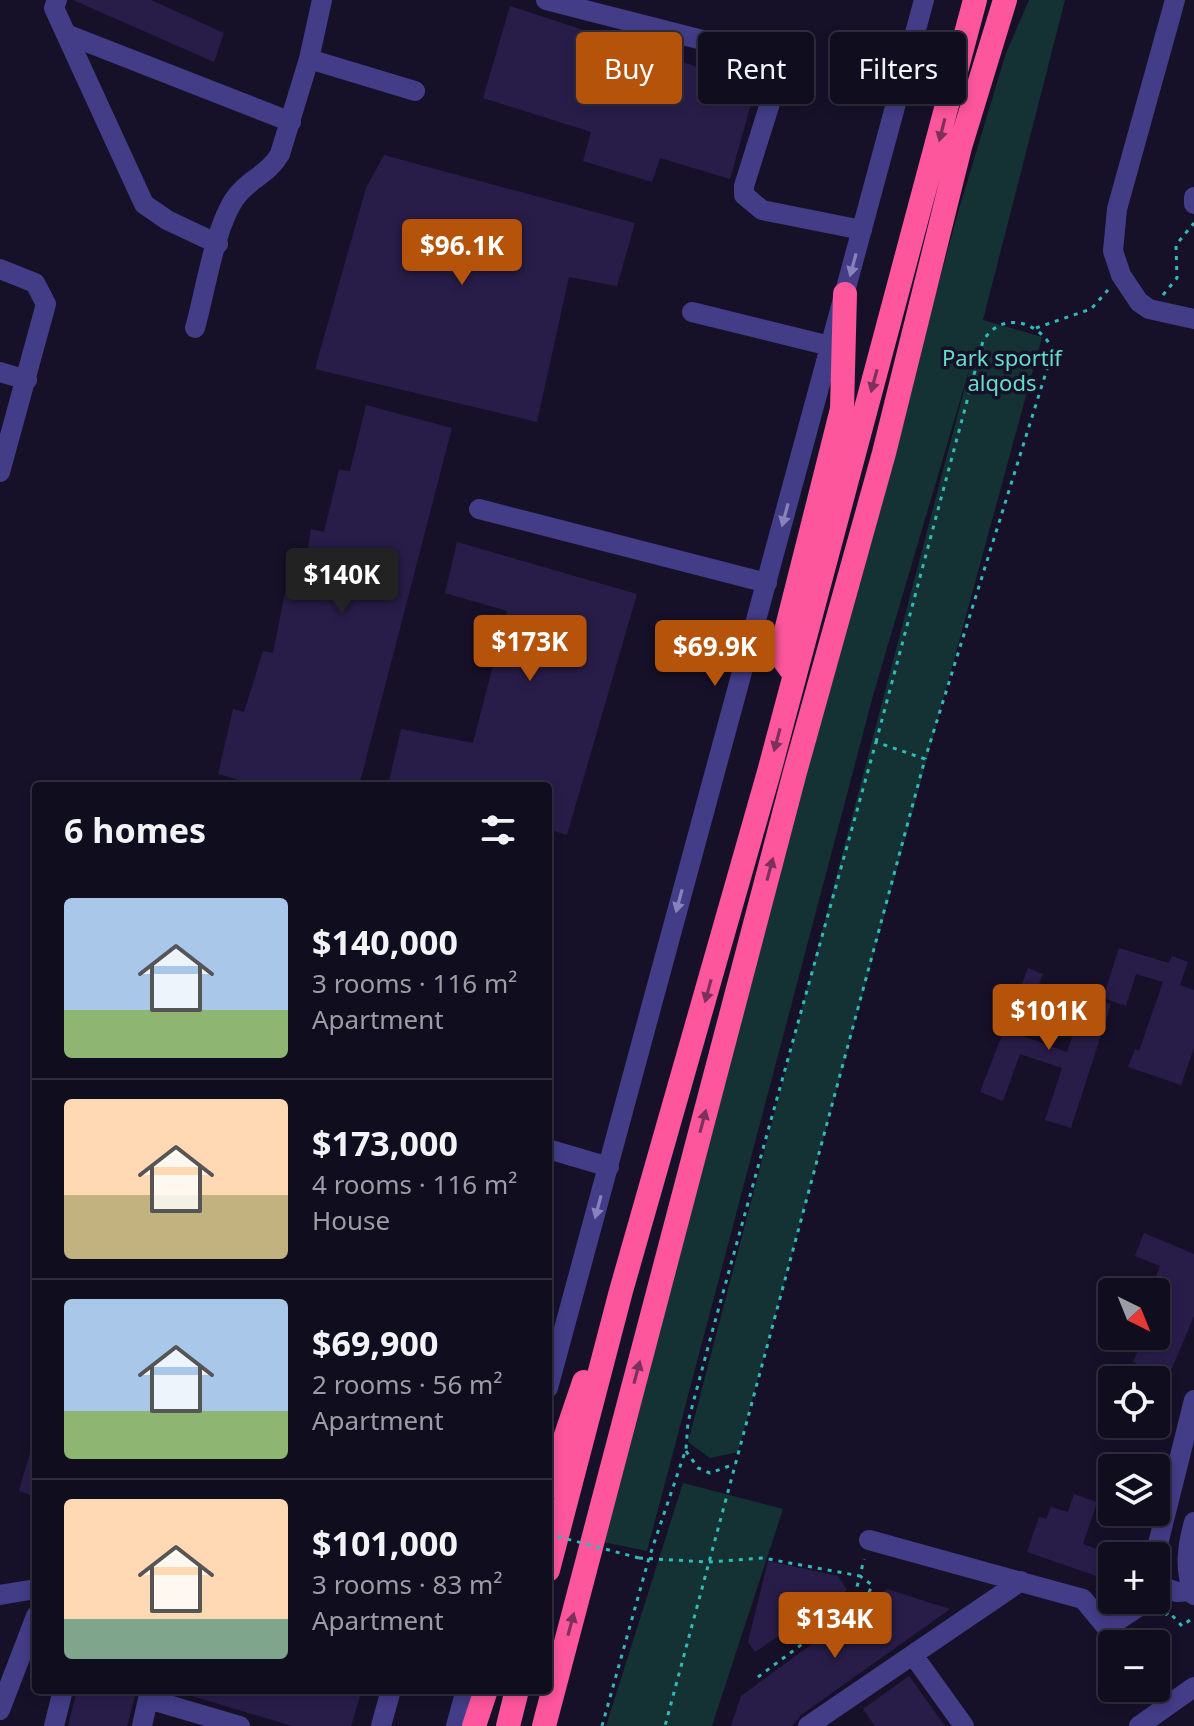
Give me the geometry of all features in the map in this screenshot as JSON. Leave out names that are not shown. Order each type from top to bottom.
[{"type":"highway","points":[[552,1555],[621,1291],[795,675],[975,0]]},
{"type":"highway","points":[[544,1726],[795,772],[884,453],[960,147],[1005,0]]},
{"type":"highway","points":[[960,147],[1019,0]]},
{"type":"highway","points":[[795,675],[784,660],[784,639],[842,409],[845,294]]},
{"type":"highway","points":[[552,1474],[568,1420],[621,1291]]},
{"type":"highway","points":[[474,1726],[485,1694]]},
{"type":"highway","points":[[508,1726],[516,1694]]},
{"type":"street","points":[[57,0],[54,8],[144,204],[167,220],[218,244]]},
{"type":"street","points":[[195,328],[231,204],[247,185],[272,168],[291,122],[322,0]]},
{"type":"street","points":[[546,0],[641,22],[757,54],[767,60],[777,81],[744,186],[744,195],[762,210],[862,230]]},
{"type":"street","points":[[552,1356],[609,1167],[924,0]]},
{"type":"street","points":[[1175,0],[1117,209],[1113,251],[1121,275],[1139,302],[1149,309],[1194,319]]},
{"type":"street","points":[[66,34],[291,122]]},
{"type":"street","points":[[309,59],[415,91]]},
{"type":"street","points":[[1194,197],[1194,204]]},
{"type":"street","points":[[0,269],[35,283],[46,304],[0,472]]},
{"type":"street","points":[[692,312],[830,346]]},
{"type":"street","points":[[0,372],[27,380]]},
{"type":"street","points":[[479,509],[767,583]]},
{"type":"street","points":[[552,1150],[609,1167]]},
{"type":"street","points":[[1158,1542],[1194,1400]]},
{"type":"street","points":[[1170,1590],[1193,1593],[1187,1557],[1194,1522]]},
{"type":"street","points":[[869,1540],[1083,1599],[1110,1630]]},
{"type":"street","points":[[808,1726],[1021,1581]]},
{"type":"street","points":[[0,1595],[32,1590]]},
{"type":"street","points":[[1108,1627],[1128,1614]]},
{"type":"street","points":[[0,1710],[32,1626]]},
{"type":"street","points":[[913,1655],[964,1726]]},
{"type":"street","points":[[1139,1726],[1194,1687]]},
{"type":"street","points":[[54,1726],[62,1694]]},
{"type":"street","points":[[381,1726],[390,1694]]},
{"type":"street","points":[[456,1726],[465,1694]]},
{"type":"street","points":[[142,1726],[149,1695],[240,1726]]},
{"type":"path","points":[[1149,309],[1177,278],[1176,245],[1194,223]]},
{"type":"path","points":[[735,1464],[710,1473],[690,1460],[685,1436],[983,341],[998,324],[1008,321],[1036,328],[1091,309],[1121,275]]},
{"type":"path","points":[[665,1726],[735,1464],[743,1447],[925,759],[1053,350],[1036,328]]},
{"type":"path","points":[[876,742],[925,759]]},
{"type":"path","points":[[602,1726],[649,1558],[686,1449]]},
{"type":"path","points":[[552,1535],[639,1558],[708,1562],[763,1558],[860,1576],[872,1585],[868,1595],[758,1677]]},
{"type":"path","points":[[851,1608],[869,1540]]},
{"type":"path","points":[[1170,1613],[1182,1626],[1194,1617]]},
{"type":"green space","name":"Park sportif alqods","points":[[1029,0],[1065,0],[983,320],[1042,337],[738,1452],[710,1458],[688,1442],[972,360],[874,692],[647,1551],[603,1542],[831,677],[959,209],[1006,53]]},
{"type":"green space","points":[[683,1483],[783,1509],[712,1726],[606,1726]]},
{"type":"building","points":[[73,0],[151,0],[224,33],[214,62]]},
{"type":"building","points":[[510,6],[590,32],[576,32],[576,104],[682,104],[682,62],[698,67],[698,104],[751,104],[730,179],[660,158],[652,182],[583,161],[591,132],[483,98]]},
{"type":"building","points":[[384,155],[635,223],[617,286],[569,277],[537,422],[315,369],[366,188]]},
{"type":"building","points":[[366,405],[452,428],[360,782],[245,782],[218,774],[233,709],[244,712],[263,651],[273,653],[285,592],[301,594],[311,529],[324,532],[339,470],[350,471]]},
{"type":"building","points":[[457,542],[637,594],[567,835],[552,830],[552,782],[389,781],[401,729],[473,743],[507,611],[445,593]]},
{"type":"building","points":[[1119,948],[1169,963],[1172,956],[1188,962],[1180,985],[1194,990],[1194,1048],[1181,1085],[1128,1067],[1135,1049],[1139,1051],[1163,982],[1136,974],[1126,1006],[1103,998]]},
{"type":"building","points":[[1028,968],[1043,974],[1020,1035],[1067,1052],[1086,995],[1111,1004],[1071,1128],[1045,1120],[1062,1068],[1020,1054],[1003,1101],[980,1092]]},
{"type":"building","points":[[1144,1233],[1194,1254],[1194,1316],[1170,1373],[1170,1366],[1142,1366],[1133,1362],[1138,1350],[1170,1350],[1170,1278],[1155,1278],[1160,1266],[1135,1256]]},
{"type":"building","points":[[32,1446],[32,1496],[19,1491]]},
{"type":"building","points":[[1074,1494],[1097,1502],[1083,1544],[1098,1550],[1098,1577],[1027,1552],[1039,1517],[1046,1519],[1051,1507],[1068,1512]]},
{"type":"building","points":[[768,1561],[838,1576],[847,1590],[755,1652],[748,1642]]},
{"type":"building","points":[[887,1589],[950,1609],[801,1715],[792,1726],[731,1726],[741,1696]]},
{"type":"building","points":[[909,1676],[945,1726],[875,1726],[863,1709]]},
{"type":"building","points":[[76,1694],[135,1696],[127,1726],[68,1726]]},
{"type":"building","points":[[185,1694],[361,1694],[351,1726],[292,1726]]}]
